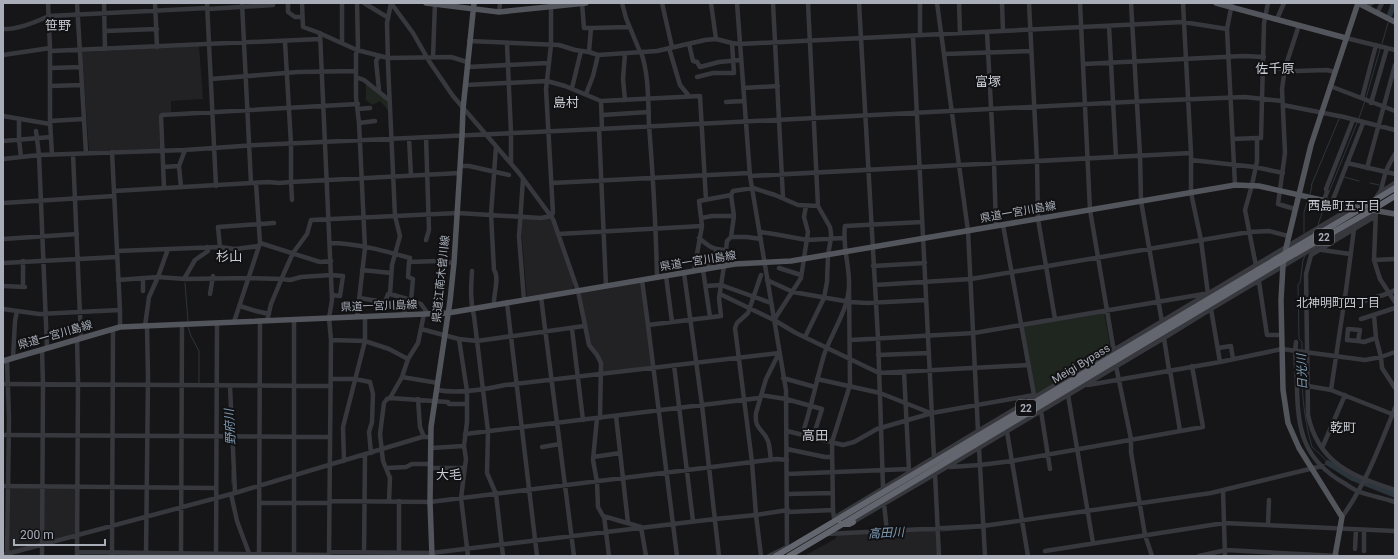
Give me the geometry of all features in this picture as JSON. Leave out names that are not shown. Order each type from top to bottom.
[{"type":"highway","name":"Meigi Bypass","points":[[776,556],[788,552],[825,534],[1278,264],[1362,208],[1395,188]]},
{"type":"highway","name":"Meigi Bypass","points":[[788,552],[798,543],[969,443],[1068,382],[1395,197]]},
{"type":"highway","name":"22","points":[[798,543],[801,537],[834,518]]},
{"type":"highway","name":"22","points":[[841,524],[847,525],[854,522]]},
{"type":"main road","points":[[426,3],[473,6],[499,12],[551,7],[563,4],[586,3]]},
{"type":"main road","points":[[1216,3],[1232,5],[1346,38]]},
{"type":"main road","points":[[1335,556],[1342,516],[1299,448],[1288,423],[1283,398],[1282,335],[1278,264],[1286,248],[1311,145],[1358,3],[1395,22]]},
{"type":"main road","name":"県道江南木曽川線","points":[[432,554],[430,502],[431,437],[454,263],[461,166],[463,109],[473,6]]},
{"type":"main road","name":"県道一宮川島線","points":[[5,360],[120,327],[448,313],[704,269],[744,263],[779,263],[872,248],[1235,186],[1252,185],[1395,214]]},
{"type":"street","points":[[48,3],[51,49],[50,122],[52,155]]},
{"type":"street","points":[[77,3],[86,153]]},
{"type":"street","points":[[104,3],[105,49]]},
{"type":"street","points":[[155,3],[157,47]]},
{"type":"street","points":[[3,29],[8,30],[36,22],[49,16],[242,5],[273,6],[273,3]]},
{"type":"street","points":[[288,3],[288,12],[294,17],[302,17]]},
{"type":"street","points":[[302,3],[303,28],[320,33],[357,50],[379,56],[388,58],[451,57],[467,65],[548,63]]},
{"type":"street","points":[[342,3],[342,42]]},
{"type":"street","points":[[357,3],[356,97],[358,106],[365,248],[357,317]]},
{"type":"street","points":[[364,3],[387,17]]},
{"type":"street","points":[[359,298],[385,302],[388,294],[390,294],[391,273],[400,236],[395,216],[389,100],[387,17],[391,3]]},
{"type":"street","points":[[391,3],[413,33],[442,81],[463,109],[511,163],[551,216],[578,291],[588,345],[597,355],[601,364],[599,418],[593,457],[597,482],[598,507],[604,516],[609,556]]},
{"type":"street","points":[[499,12],[500,3]]},
{"type":"street","points":[[582,3],[584,28],[629,26]]},
{"type":"street","points":[[622,3],[629,26],[644,61],[653,178],[657,278]]},
{"type":"street","points":[[662,3],[670,47],[680,85],[689,96]]},
{"type":"street","points":[[711,3],[716,39]]},
{"type":"street","points":[[737,3],[750,175],[786,390],[788,552],[769,556]]},
{"type":"street","points":[[773,3],[783,198]]},
{"type":"street","points":[[805,337],[824,298],[831,238],[830,227],[818,206],[808,3]]},
{"type":"street","points":[[859,3],[878,338],[882,470],[880,490]]},
{"type":"street","points":[[920,3],[920,35]]},
{"type":"street","points":[[937,3],[968,231],[978,431]]},
{"type":"street","points":[[959,3],[960,34]]},
{"type":"street","points":[[1002,3],[1003,31]]},
{"type":"street","points":[[1028,3],[1037,160],[1038,219],[1055,319]]},
{"type":"street","points":[[1080,3],[1090,210],[1115,351]]},
{"type":"street","points":[[1131,3],[1136,60],[1141,201],[1162,322]]},
{"type":"street","points":[[1183,3],[1187,58],[1192,193],[1201,240],[1208,294]]},
{"type":"street","points":[[1233,139],[1261,138],[1264,23],[1268,3]]},
{"type":"street","points":[[1277,19],[1284,3]]},
{"type":"street","points":[[1366,7],[1372,3]]},
{"type":"street","points":[[1377,13],[1382,3]]},
{"type":"street","points":[[433,58],[435,4]]},
{"type":"street","points":[[234,322],[259,244],[259,224],[250,146],[242,5]]},
{"type":"street","points":[[1232,5],[1227,29],[1235,186]]},
{"type":"street","points":[[208,7],[216,186]]},
{"type":"street","points":[[551,7],[551,45],[546,89],[552,183],[553,213],[551,216]]},
{"type":"street","points":[[469,41],[551,45],[598,55],[640,52],[716,39],[732,44],[740,44],[1184,22],[1227,29]]},
{"type":"street","points":[[1295,209],[1278,204],[1285,154],[1282,89],[1285,68],[1299,25]]},
{"type":"street","points":[[1109,26],[1116,157]]},
{"type":"street","points":[[589,52],[591,28]]},
{"type":"street","points":[[105,31],[156,29]]},
{"type":"street","points":[[987,32],[996,226]]},
{"type":"street","points":[[320,33],[332,295],[330,318],[331,386],[329,554]]},
{"type":"street","points":[[913,36],[934,457]]},
{"type":"street","points":[[1346,38],[1395,50]]},
{"type":"street","points":[[3,55],[51,49],[105,49],[285,42],[320,39]]},
{"type":"street","points":[[285,42],[291,144],[292,200]]},
{"type":"street","points":[[507,44],[511,163]]},
{"type":"street","points":[[690,44],[693,61],[697,62],[700,66],[741,60]]},
{"type":"street","points":[[697,77],[713,73],[734,73],[732,44]]},
{"type":"street","points":[[1366,101],[1381,46]]},
{"type":"street","points":[[1366,101],[1381,46]]},
{"type":"street","points":[[572,88],[581,51]]},
{"type":"street","points":[[945,54],[1031,51]]},
{"type":"street","points":[[625,54],[625,100]]},
{"type":"street","points":[[586,94],[593,76],[598,55]]},
{"type":"street","points":[[379,56],[376,61],[379,90]]},
{"type":"street","points":[[1084,64],[1229,56],[1264,57]]},
{"type":"street","points":[[1367,168],[1395,65]]},
{"type":"street","points":[[1263,66],[1285,68],[1296,71],[1327,70],[1335,72]]},
{"type":"street","points":[[51,68],[81,67]]},
{"type":"street","points":[[211,79],[287,73],[356,71]]},
{"type":"street","points":[[356,77],[364,80],[379,90],[389,100]]},
{"type":"street","points":[[466,85],[547,81],[572,88],[601,101],[700,96],[706,200]]},
{"type":"street","points":[[50,86],[82,84]]},
{"type":"street","points":[[743,88],[778,86]]},
{"type":"street","points":[[1330,86],[1395,111]]},
{"type":"street","points":[[3,159],[86,153],[185,150],[391,138],[462,136],[1245,97],[1282,103],[1395,130]]},
{"type":"street","points":[[726,102],[744,100]]},
{"type":"street","points":[[601,101],[606,286]]},
{"type":"street","points":[[164,188],[162,115],[289,108],[358,106],[370,108]]},
{"type":"street","points":[[602,115],[648,112]]},
{"type":"street","points":[[3,116],[50,122],[84,119]]},
{"type":"street","points":[[19,119],[21,157]]},
{"type":"street","points":[[1324,200],[1327,192],[1326,189],[1354,120]]},
{"type":"street","points":[[359,123],[375,121]]},
{"type":"street","points":[[1332,202],[1363,122]]},
{"type":"street","points":[[36,131],[39,156],[46,314],[44,349],[42,556]]},
{"type":"street","points":[[3,141],[51,137]]},
{"type":"street","points":[[426,137],[429,215],[429,230],[426,240]]},
{"type":"street","points":[[409,138],[411,176]]},
{"type":"street","points":[[1256,266],[1245,210],[1257,161],[1257,138]]},
{"type":"street","points":[[494,305],[496,273],[494,270],[491,214],[496,147]]},
{"type":"street","points":[[181,187],[180,166],[185,150]]},
{"type":"street","points":[[112,152],[120,327]]},
{"type":"street","points":[[552,183],[704,175],[782,174],[1191,153]]},
{"type":"street","points":[[72,154],[80,312],[77,554],[432,554],[468,548],[715,518],[788,511],[833,510]]},
{"type":"street","points":[[1381,192],[1385,171],[1394,156]]},
{"type":"street","points":[[1191,160],[1283,173]]},
{"type":"street","points":[[1347,164],[1395,174]]},
{"type":"street","points":[[163,167],[180,166]]},
{"type":"street","points":[[461,166],[469,166],[509,175]]},
{"type":"street","points":[[114,190],[460,173]]},
{"type":"street","points":[[523,179],[519,237],[524,300]]},
{"type":"street","points":[[1375,200],[1377,195],[1395,183]]},
{"type":"street","points":[[694,271],[702,226],[699,201],[731,195],[733,192],[753,188],[783,198],[798,205],[818,206]]},
{"type":"street","points":[[648,325],[721,316],[720,294],[727,251],[727,241],[731,237],[734,216],[731,195]]},
{"type":"street","points":[[3,203],[114,196]]},
{"type":"street","points":[[774,320],[801,278],[808,232],[804,217],[806,206]]},
{"type":"street","points":[[922,222],[845,226],[844,238],[850,287],[848,302],[851,359],[850,385],[832,442],[834,518],[880,490],[909,470],[934,457],[1035,396],[1115,351],[1348,210],[1362,208]]},
{"type":"street","points":[[1374,210],[1374,217],[1322,250],[1311,255],[1309,261],[1306,274],[1308,415],[1315,437],[1322,448],[1339,467],[1365,481],[1395,490]]},
{"type":"street","points":[[854,522],[1259,282],[1278,264],[1302,256],[1311,251],[1369,215],[1374,210]]},
{"type":"street","points":[[1374,210],[1374,260],[1380,279],[1395,302]]},
{"type":"street","points":[[267,321],[282,278],[293,253],[307,234],[311,220],[458,213],[541,218],[551,216]]},
{"type":"street","points":[[701,218],[712,216],[734,216]]},
{"type":"street","points":[[220,246],[218,227],[274,223]]},
{"type":"street","points":[[1003,225],[1035,396]]},
{"type":"street","points":[[558,234],[702,226]]},
{"type":"street","points":[[1330,390],[1334,374],[1335,356],[1344,306],[1354,229]]},
{"type":"street","points":[[874,285],[971,278],[1249,232],[1269,231],[1288,236]]},
{"type":"street","points":[[760,232],[807,240],[844,238]]},
{"type":"street","points":[[3,239],[42,235],[77,234]]},
{"type":"street","points":[[731,237],[761,239]]},
{"type":"street","points":[[699,238],[708,246],[717,250],[726,250]]},
{"type":"street","points":[[330,243],[340,243],[410,258],[408,277],[413,279],[410,300],[403,315]]},
{"type":"street","points":[[1311,251],[1331,243]]},
{"type":"street","points":[[117,251],[220,246],[235,249],[259,244],[320,262],[331,261]]},
{"type":"street","points":[[184,279],[195,260],[208,251],[207,247]]},
{"type":"street","points":[[146,555],[146,326],[149,297],[168,249]]},
{"type":"street","points":[[710,317],[704,269],[717,250]]},
{"type":"street","points":[[1322,250],[1350,254]]},
{"type":"street","points":[[3,263],[117,257]]},
{"type":"street","points":[[1374,260],[1395,259]]},
{"type":"street","points":[[3,286],[24,287],[23,261]]},
{"type":"street","points":[[409,262],[438,261],[454,263]]},
{"type":"street","points":[[873,266],[925,263]]},
{"type":"street","points":[[779,268],[801,274]]},
{"type":"street","points":[[362,270],[391,273]]},
{"type":"street","points":[[472,271],[472,309],[478,341],[488,431],[487,473],[496,494],[503,556]]},
{"type":"street","points":[[684,273],[702,405],[719,556]]},
{"type":"street","points":[[118,280],[158,277],[184,279],[212,277],[282,278],[290,280],[301,277],[331,275],[342,276],[340,296],[332,295]]},
{"type":"street","points":[[761,275],[748,313],[737,323],[735,328],[762,556]]},
{"type":"street","points":[[666,276],[672,322]]},
{"type":"street","points":[[210,294],[212,277]]},
{"type":"street","points":[[143,278],[143,291]]},
{"type":"street","points":[[642,280],[677,556]]},
{"type":"street","points":[[767,280],[793,292],[848,302],[875,303],[926,300]]},
{"type":"street","points":[[1259,282],[1267,335],[1282,335]]},
{"type":"street","points":[[706,286],[722,285],[771,303]]},
{"type":"street","points":[[1362,302],[1395,290]]},
{"type":"street","points":[[389,501],[390,478],[383,460],[380,434],[384,403],[390,398],[402,377],[408,359],[418,343],[426,310],[421,304],[390,294]]},
{"type":"street","points":[[720,294],[879,373],[1028,365]]},
{"type":"street","points":[[851,340],[974,333],[1208,294]]},
{"type":"street","points":[[541,297],[574,556]]},
{"type":"street","points":[[1306,299],[1344,306]]},
{"type":"street","points":[[802,435],[827,347],[848,302]]},
{"type":"street","points":[[507,303],[537,556]]},
{"type":"street","points":[[240,306],[256,312],[269,314]]},
{"type":"street","points":[[1361,319],[1395,308]]},
{"type":"street","points":[[3,309],[26,313],[46,314],[120,310]]},
{"type":"street","points":[[1211,310],[1220,362]]},
{"type":"street","points":[[13,358],[17,311]]},
{"type":"street","points":[[1374,315],[1376,338],[1382,368],[1395,388]]},
{"type":"street","points":[[344,461],[343,427],[365,341],[365,317]]},
{"type":"street","points":[[294,320],[294,555]]},
{"type":"street","points":[[259,555],[260,322]]},
{"type":"street","points":[[216,555],[217,323]]},
{"type":"street","points":[[181,555],[182,324]]},
{"type":"street","points":[[421,329],[459,339],[478,341],[572,329],[584,326]]},
{"type":"street","points":[[112,554],[113,329]]},
{"type":"street","points":[[572,329],[583,420]]},
{"type":"street","points":[[1164,338],[1180,431]]},
{"type":"street","points":[[1358,341],[1364,342],[1376,338]]},
{"type":"street","points":[[459,339],[467,391],[467,422],[464,446],[466,459],[461,498],[468,556]]},
{"type":"street","points":[[331,340],[365,341],[389,349],[408,359]]},
{"type":"street","points":[[1296,342],[1298,420],[1308,448],[1322,466],[1333,476],[1359,491],[1395,502]]},
{"type":"street","points":[[1218,348],[1231,346],[1233,359]]},
{"type":"street","points":[[1087,385],[1220,362],[1282,349],[1365,360],[1381,357],[1395,352]]},
{"type":"street","points":[[437,390],[449,392],[467,391],[654,367],[779,353]]},
{"type":"street","points":[[771,460],[768,439],[757,427],[755,418],[766,379],[779,353]]},
{"type":"street","points":[[878,355],[929,353]]},
{"type":"street","points":[[5,360],[6,555],[78,534],[216,498],[424,437],[431,437]]},
{"type":"street","points":[[674,365],[694,521]]},
{"type":"street","points":[[1116,366],[1131,439],[1131,452],[1145,535],[1152,556]]},
{"type":"street","points":[[948,467],[980,466],[1012,461],[1078,448],[1203,427],[1192,366]]},
{"type":"street","points":[[904,372],[908,420],[909,470]]},
{"type":"street","points":[[402,377],[438,383]]},
{"type":"street","points":[[783,378],[815,387]]},
{"type":"street","points":[[331,379],[355,379],[370,382],[373,394],[372,422],[369,432],[371,453]]},
{"type":"street","points":[[818,379],[880,393],[931,414]]},
{"type":"street","points":[[6,384],[331,386]]},
{"type":"street","points":[[229,386],[233,493],[236,516],[250,555]]},
{"type":"street","points":[[1308,386],[1330,390],[1394,411],[1365,481],[1342,516]]},
{"type":"street","points":[[1068,395],[1093,543]]},
{"type":"street","points":[[1322,448],[1345,395]]},
{"type":"street","points":[[465,434],[744,400],[760,396],[786,399],[822,409],[813,437]]},
{"type":"street","points":[[787,431],[843,445],[881,428],[931,414],[1035,396]]},
{"type":"street","points":[[390,398],[435,400],[448,402],[449,404],[467,404]]},
{"type":"street","points":[[418,399],[420,427],[424,437]]},
{"type":"street","points":[[1041,411],[1050,469]]},
{"type":"street","points":[[616,416],[628,523]]},
{"type":"street","points":[[372,422],[381,422]]},
{"type":"street","points":[[1007,432],[1028,556]]},
{"type":"street","points":[[6,435],[330,437]]},
{"type":"street","points":[[542,447],[560,444]]},
{"type":"street","points":[[431,448],[464,446]]},
{"type":"street","points":[[980,448],[985,556]]},
{"type":"street","points":[[787,449],[825,457],[832,457]]},
{"type":"street","points":[[593,457],[620,453]]},
{"type":"street","points":[[364,554],[365,455]]},
{"type":"street","points":[[260,503],[365,501],[430,502],[687,471],[709,467],[771,460],[787,460]]},
{"type":"street","points":[[387,468],[406,467],[412,464],[465,468]]},
{"type":"street","points":[[825,534],[983,526],[1224,490],[1322,466]]},
{"type":"street","points":[[787,474],[909,470]]},
{"type":"street","points":[[935,474],[939,556]]},
{"type":"street","points":[[6,486],[216,488]]},
{"type":"street","points":[[1224,490],[1225,556]]},
{"type":"street","points":[[787,494],[833,493]]},
{"type":"street","points":[[1268,525],[1269,500]]},
{"type":"street","points":[[399,501],[399,554]]},
{"type":"street","points":[[886,503],[887,531]]},
{"type":"street","points":[[604,516],[641,527]]},
{"type":"street","points":[[1045,551],[1224,523],[1395,532]]},
{"type":"street","points":[[641,527],[646,556]]},
{"type":"street","points":[[1356,530],[1356,549]]},
{"type":"street","points":[[1364,530],[1364,551]]},
{"type":"street","points":[[1199,556],[1210,555],[1225,550],[1335,556]]},
{"type":"shaded area","points":[[199,46],[203,99],[171,101],[171,113],[159,114],[160,149],[89,151],[82,52]]},
{"type":"shaded area","points":[[366,83],[388,100],[388,110],[380,101],[372,105],[366,100]]},
{"type":"shaded area","points":[[522,217],[551,218],[573,282],[573,289],[527,298],[522,239]]},
{"type":"shaded area","points":[[639,282],[642,283],[652,366],[601,373],[602,367],[590,345],[579,295],[581,292]]},
{"type":"shaded area","points":[[1104,312],[1111,350],[1037,394],[1035,393],[1023,325]]},
{"type":"shaded area","points":[[10,488],[76,488],[76,533],[9,552]]},
{"type":"shaded area","points":[[937,531],[938,556],[804,556],[835,539],[837,535]]},
{"type":"waterway","name":"日光川","points":[[1390,14],[1394,3]]},
{"type":"waterway","name":"日光川","points":[[1382,44],[1388,23]]},
{"type":"waterway","name":"日光川","points":[[1366,98],[1380,49]]},
{"type":"waterway","name":"日光川","points":[[1359,118],[1365,101]]},
{"type":"waterway","points":[[1310,194],[1311,186],[1339,119]]},
{"type":"waterway","name":"日光川","points":[[1329,192],[1357,123]]},
{"type":"waterway","points":[[1344,177],[1359,181]]},
{"type":"waterway","points":[[1370,183],[1379,185]]},
{"type":"waterway","points":[[1304,233],[1304,212],[1308,200]]},
{"type":"waterway","name":"日光川","points":[[1318,225],[1325,204]]},
{"type":"waterway","name":"日光川","points":[[1302,350],[1302,342],[1299,339],[1298,284],[1300,283],[1303,260],[1305,256]]},
{"type":"waterway","name":"野府川","points":[[185,283],[188,321]]},
{"type":"waterway","name":"野府川","points":[[188,327],[199,351],[199,383]]},
{"type":"waterway","name":"日光川","points":[[1302,353],[1302,389],[1306,424],[1312,447],[1328,463],[1323,465]]},
{"type":"waterway","name":"日光川","points":[[1328,463],[1352,478],[1395,495]]},
{"type":"waterway","name":"野府川","points":[[232,471],[232,484]]},
{"type":"waterway","name":"高田川","points":[[941,531],[981,528]]},
{"type":"waterway","name":"高田川","points":[[921,531],[936,531]]},
{"type":"district","name":"笹野","points":[[58,25]]},
{"type":"district","name":"佐千原","points":[[1275,68]]},
{"type":"district","name":"富塚","points":[[988,81]]},
{"type":"district","name":"島村","points":[[566,102]]},
{"type":"district","name":"西島町五丁目","points":[[1344,206]]},
{"type":"district","name":"杉山","points":[[229,256]]},
{"type":"district","name":"北神明町四丁目","points":[[1338,303]]},
{"type":"district","name":"乾町","points":[[1343,427]]},
{"type":"district","name":"高田","points":[[815,435]]},
{"type":"district","name":"大毛","points":[[449,474]]}]
